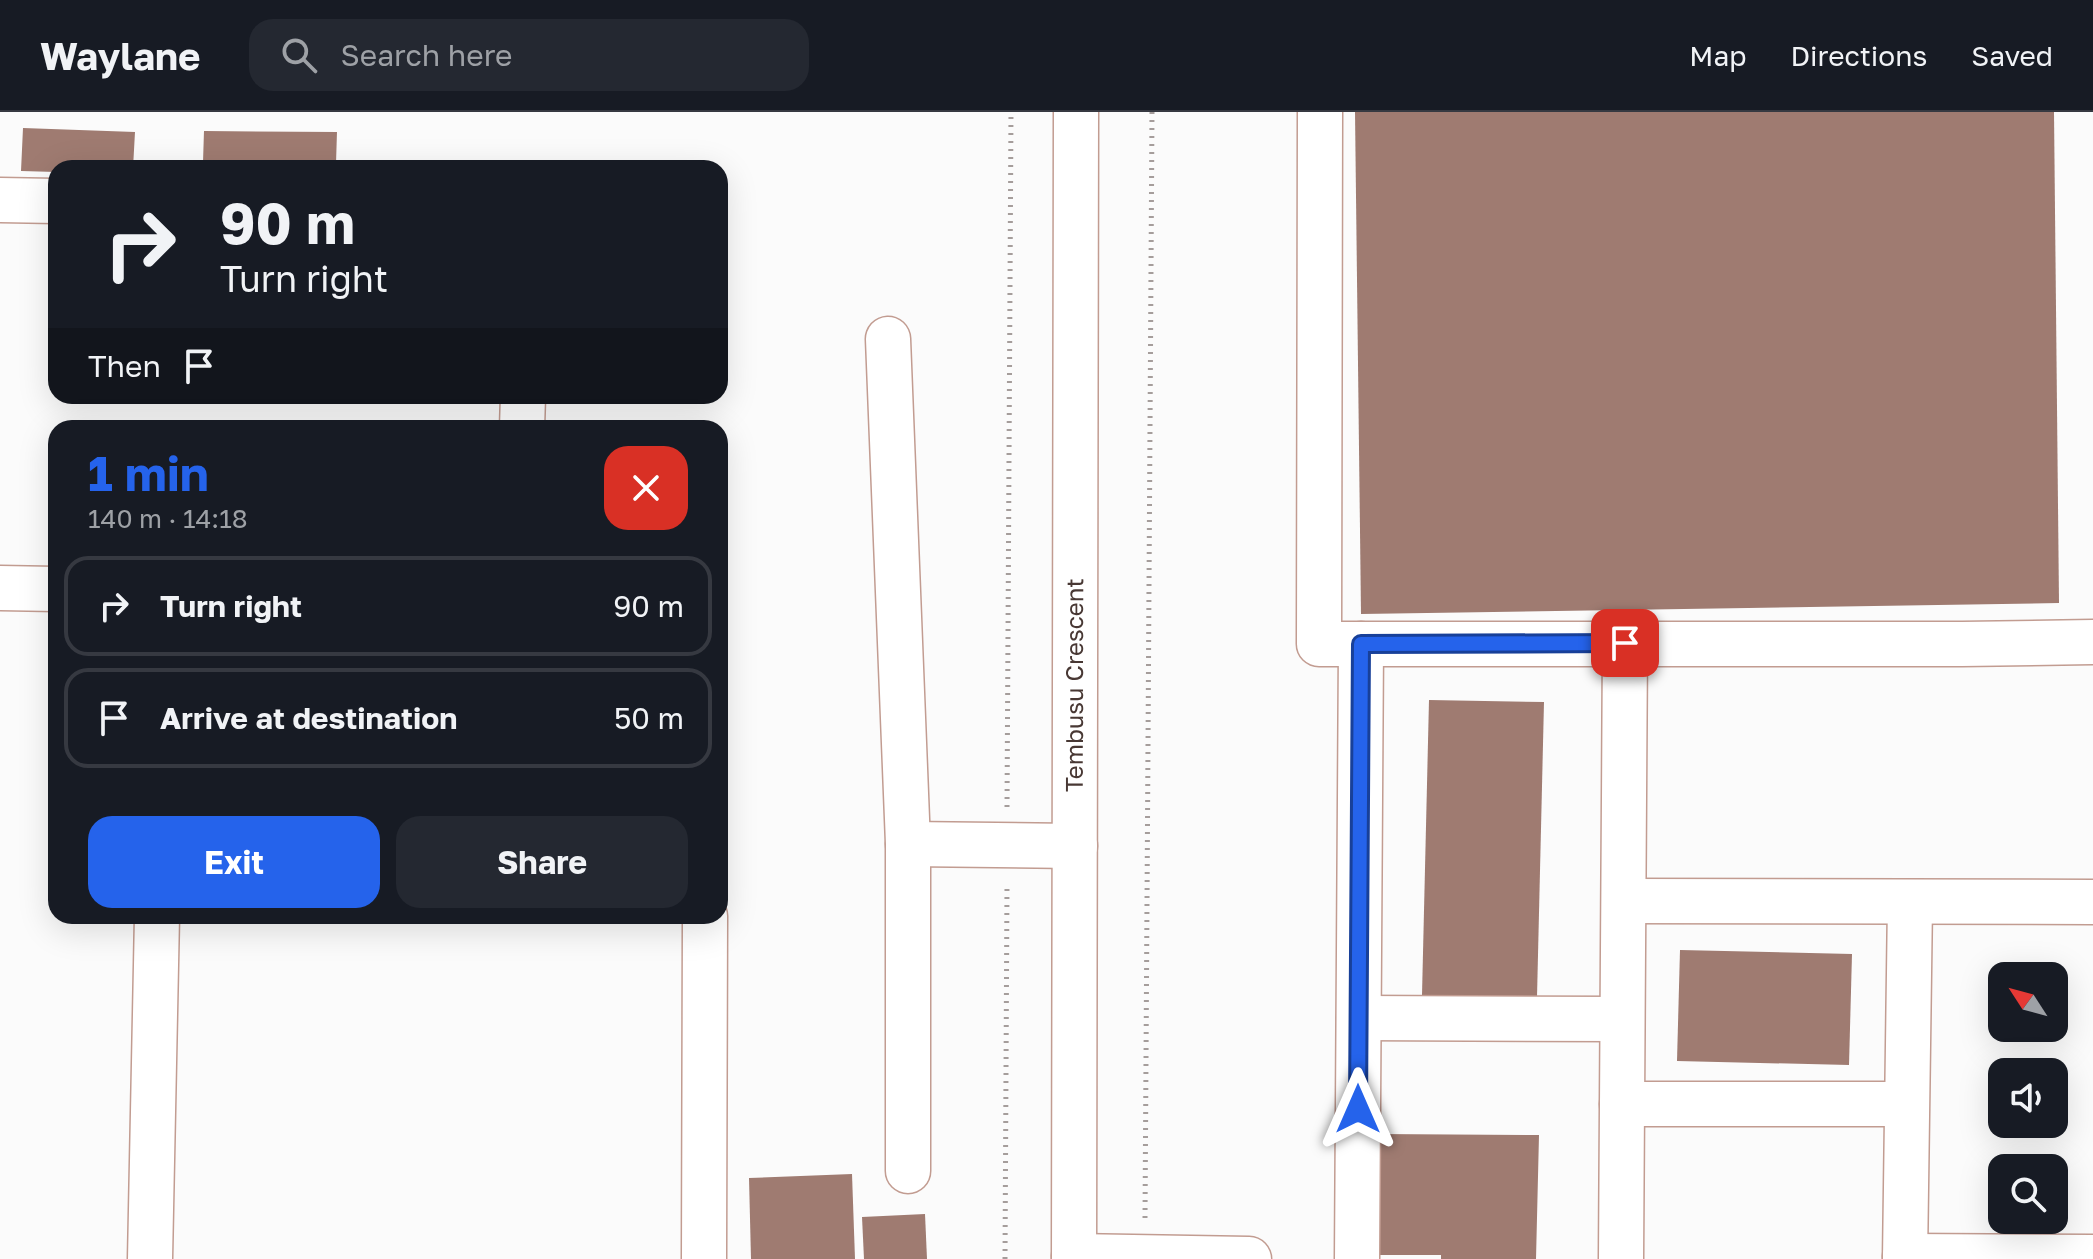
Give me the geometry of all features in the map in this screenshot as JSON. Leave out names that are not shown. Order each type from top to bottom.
[{"type":"street","name":"Tembusu Crescent","points":[[1074,1258],[1076,112]]},
{"type":"street","points":[[1320,112],[1319,644],[2093,642]]},
{"type":"street","points":[[0,200],[48,201]]},
{"type":"street","points":[[888,339],[908,844],[908,1171]]},
{"type":"street","points":[[0,588],[48,589]]},
{"type":"street","points":[[1621,1259],[1625,643]]},
{"type":"street","points":[[1357,1259],[1361,644]]},
{"type":"street","points":[[908,844],[1075,846]]},
{"type":"street","points":[[1624,901],[2093,902]]},
{"type":"street","points":[[1910,902],[1905,1258],[2093,1257]]},
{"type":"street","points":[[150,1259],[157,924]]},
{"type":"street","points":[[704,1259],[705,924]]},
{"type":"street","points":[[1359,1018],[1622,1019]]},
{"type":"street","points":[[1622,1104],[1906,1104]]},
{"type":"street","points":[[1074,1258],[1249,1259]]},
{"type":"path","points":[[1005,1259],[1011,112]]},
{"type":"path","points":[[1145,1258],[1152,112]]},
{"type":"building","points":[[1355,112],[2054,112],[2059,603],[1361,614]]},
{"type":"building","points":[[23,128],[135,132],[133,160],[48,160],[48,172],[21,171]]},
{"type":"building","points":[[204,131],[337,132],[336,160],[203,160]]},
{"type":"building","points":[[1429,700],[1544,702],[1537,997],[1422,995]]},
{"type":"building","points":[[1680,950],[1852,954],[1849,1065],[1677,1061]]},
{"type":"building","points":[[1378,1134],[1539,1135],[1536,1259],[1377,1255]]},
{"type":"building","points":[[852,1174],[855,1259],[751,1259],[749,1178]]},
{"type":"building","points":[[925,1214],[927,1259],[864,1259],[862,1217]]},
{"type":"route","points":[[1358,1109],[1361,644],[1625,643]]}]
